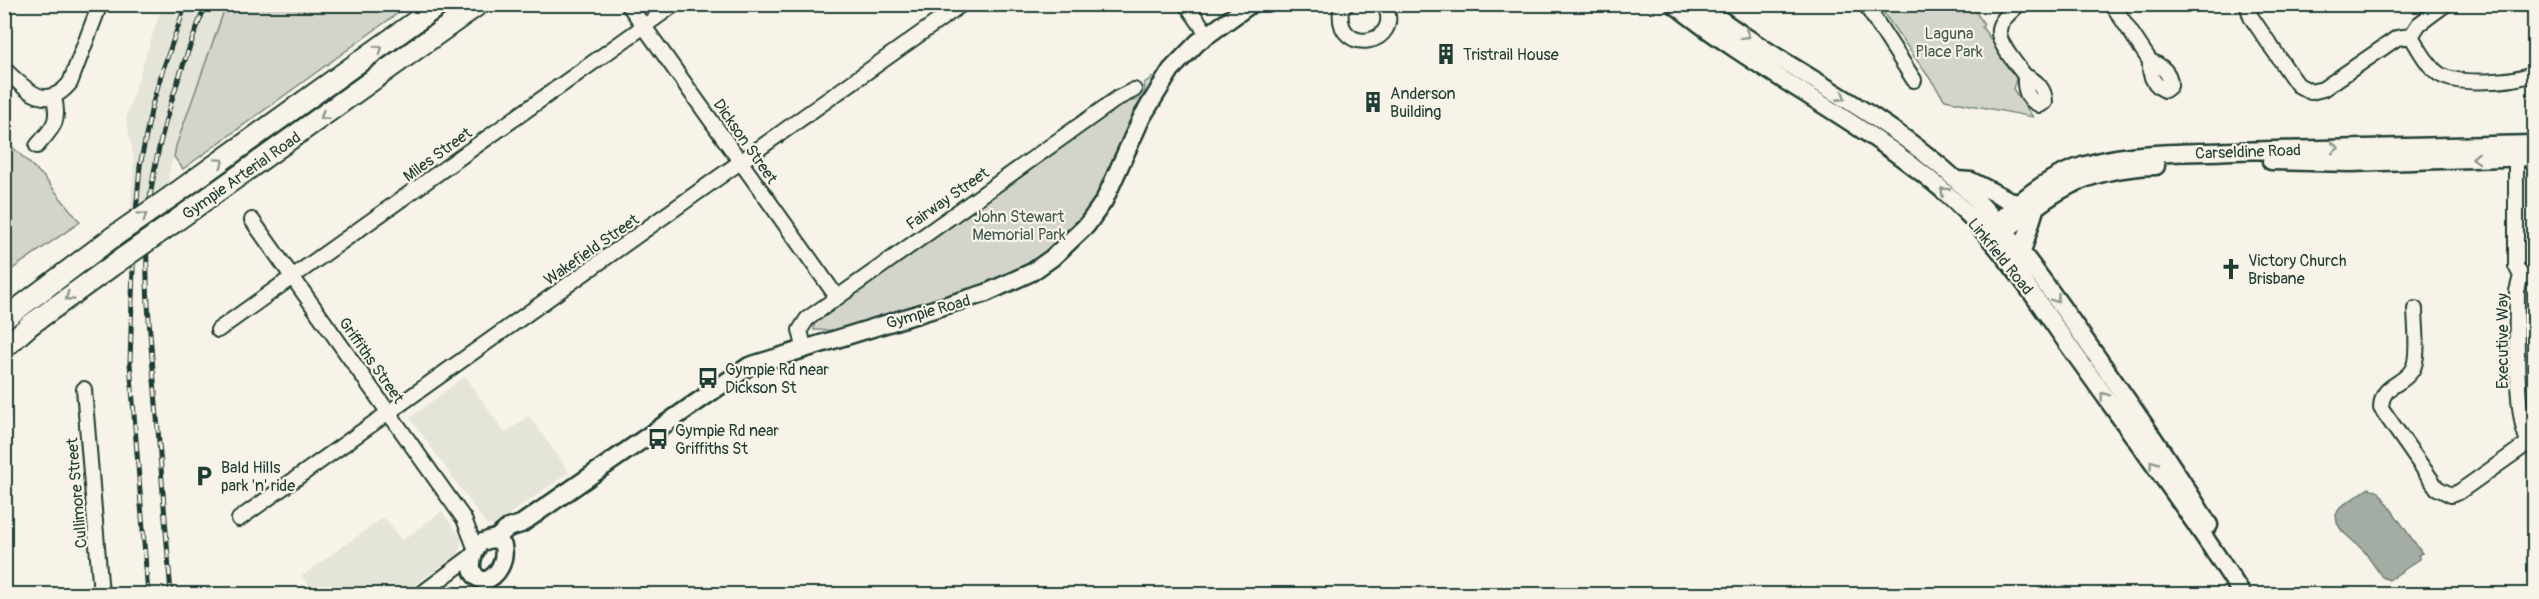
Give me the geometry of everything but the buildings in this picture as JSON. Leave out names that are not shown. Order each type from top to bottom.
[{"type":"highway","name":"Gympie Arterial Road","points":[[4,319],[113,237],[440,4]]},
{"type":"highway","name":"Gympie Arterial Road","points":[[4,348],[30,325],[479,4]]},
{"type":"main road","name":"Gympie Road","points":[[487,546],[508,528],[521,524],[740,370],[804,347],[987,293],[1032,272],[1052,258],[1079,234],[1096,214],[1113,186],[1142,117],[1176,64],[1208,35],[1251,4]]},
{"type":"main road","name":"Linkfield Road","points":[[1674,4],[1710,32],[1893,150],[2022,252],[2173,465],[2253,594]]},
{"type":"main road","name":"Linkfield Road","points":[[1700,4],[1900,135],[1957,180],[1995,231],[2242,594]]},
{"type":"main road","name":"Carseldine Road","points":[[1995,231],[2017,204],[2041,186],[2068,171],[2123,156],[2326,148],[2535,144]]},
{"type":"main road","name":"Carseldine Road","points":[[1995,231],[2080,180],[2128,167],[2289,161],[2351,163],[2535,157]]},
{"type":"main road","points":[[1957,180],[1971,181],[2017,204]]},
{"type":"main road","points":[[2022,252],[2036,205]]},
{"type":"main road","points":[[487,546],[504,552],[502,565],[482,584],[487,546]]},
{"type":"street","points":[[4,69],[26,89],[39,97],[54,97],[62,93],[70,83],[100,4]]},
{"type":"street","name":"Dickson Street","points":[[628,4],[837,297]]},
{"type":"street","name":"Miles Street","points":[[218,330],[675,4]]},
{"type":"street","name":"Wakefield Street","points":[[239,519],[962,4]]},
{"type":"street","points":[[1186,4],[1208,35]]},
{"type":"street","points":[[1347,4],[1341,10],[1340,19],[1352,39],[1359,42],[1369,42],[1378,38],[1388,19],[1386,6]]},
{"type":"street","points":[[1865,4],[1914,80]]},
{"type":"street","points":[[2019,4],[2000,23],[1998,31],[2001,41],[2025,76]]},
{"type":"street","points":[[2112,4],[2150,61]]},
{"type":"street","points":[[2247,4],[2251,17],[2292,77],[2298,85],[2311,92],[2323,89],[2397,38],[2411,36],[2419,24],[2446,4]]},
{"type":"street","points":[[2411,36],[2431,66],[2451,80],[2523,79],[2535,73]]},
{"type":"street","name":"Fairway Street","points":[[804,347],[800,333],[802,325],[837,297],[1118,98],[1134,90]]},
{"type":"street","points":[[37,146],[56,124],[57,110],[54,97]]},
{"type":"street","name":"Executive Way","points":[[2516,157],[2516,266],[2528,276],[2517,291],[2519,414],[2531,447]]},
{"type":"street","name":"Griffiths Street","points":[[252,220],[464,519],[487,546]]},
{"type":"street","points":[[2415,309],[2415,362],[2406,376],[2385,391],[2381,408],[2437,489],[2451,495],[2459,492],[2531,447]]},
{"type":"street","name":"Cullimore Street","points":[[84,389],[101,594]]},
{"type":"street","points":[[448,576],[455,567],[487,546]]},
{"type":"street","points":[[421,594],[448,576],[458,573],[482,584]]},
{"type":"shaded area","points":[[162,5],[226,5],[176,146],[168,176],[169,183],[131,210],[134,159],[126,118]]},
{"type":"shaded area","points":[[465,376],[505,433],[529,416],[569,472],[493,526],[487,525],[410,418]]},
{"type":"shaded area","points":[[2369,488],[2379,492],[2422,553],[2418,555],[2420,559],[2389,580],[2382,577],[2364,551],[2342,531],[2337,523],[2336,515],[2340,507]]},
{"type":"shaded area","points":[[442,511],[461,538],[459,554],[401,594],[315,594],[302,576],[384,517],[402,541]]},
{"type":"green space","points":[[226,4],[409,5],[183,169],[174,157],[176,146]]},
{"type":"green space","name":"Laguna Place Park","points":[[1878,5],[1971,5],[1984,24],[1982,27],[2017,76],[2013,89],[2033,117],[1945,100]]},
{"type":"green space","name":"John Stewart Memorial Park","points":[[1155,77],[1101,195],[1078,226],[1036,262],[972,292],[834,330],[814,330],[814,322],[1128,100],[1139,99],[1144,91],[1144,83]]},
{"type":"green space","points":[[5,140],[43,176],[80,222],[5,274]]},
{"type":"railway","points":[[148,594],[130,363],[134,236],[140,166],[152,106],[186,4]]},
{"type":"railway","points":[[171,594],[149,316],[148,216],[155,167],[166,120],[180,73],[206,4]]},
{"type":"place","name":"Tristrail House","points":[[1446,54]]},
{"type":"place","name":"Anderson Building","points":[[1373,102]]},
{"type":"place","name":"Victory Church Brisbane","points":[[2231,269]]},
{"type":"place","name":"Gympie Rd near Dickson St","points":[[708,378]]},
{"type":"place","name":"Gympie Rd near Griffiths St","points":[[658,439]]},
{"type":"place","name":"Bald Hills park 'n' ride","points":[[204,476]]}]
